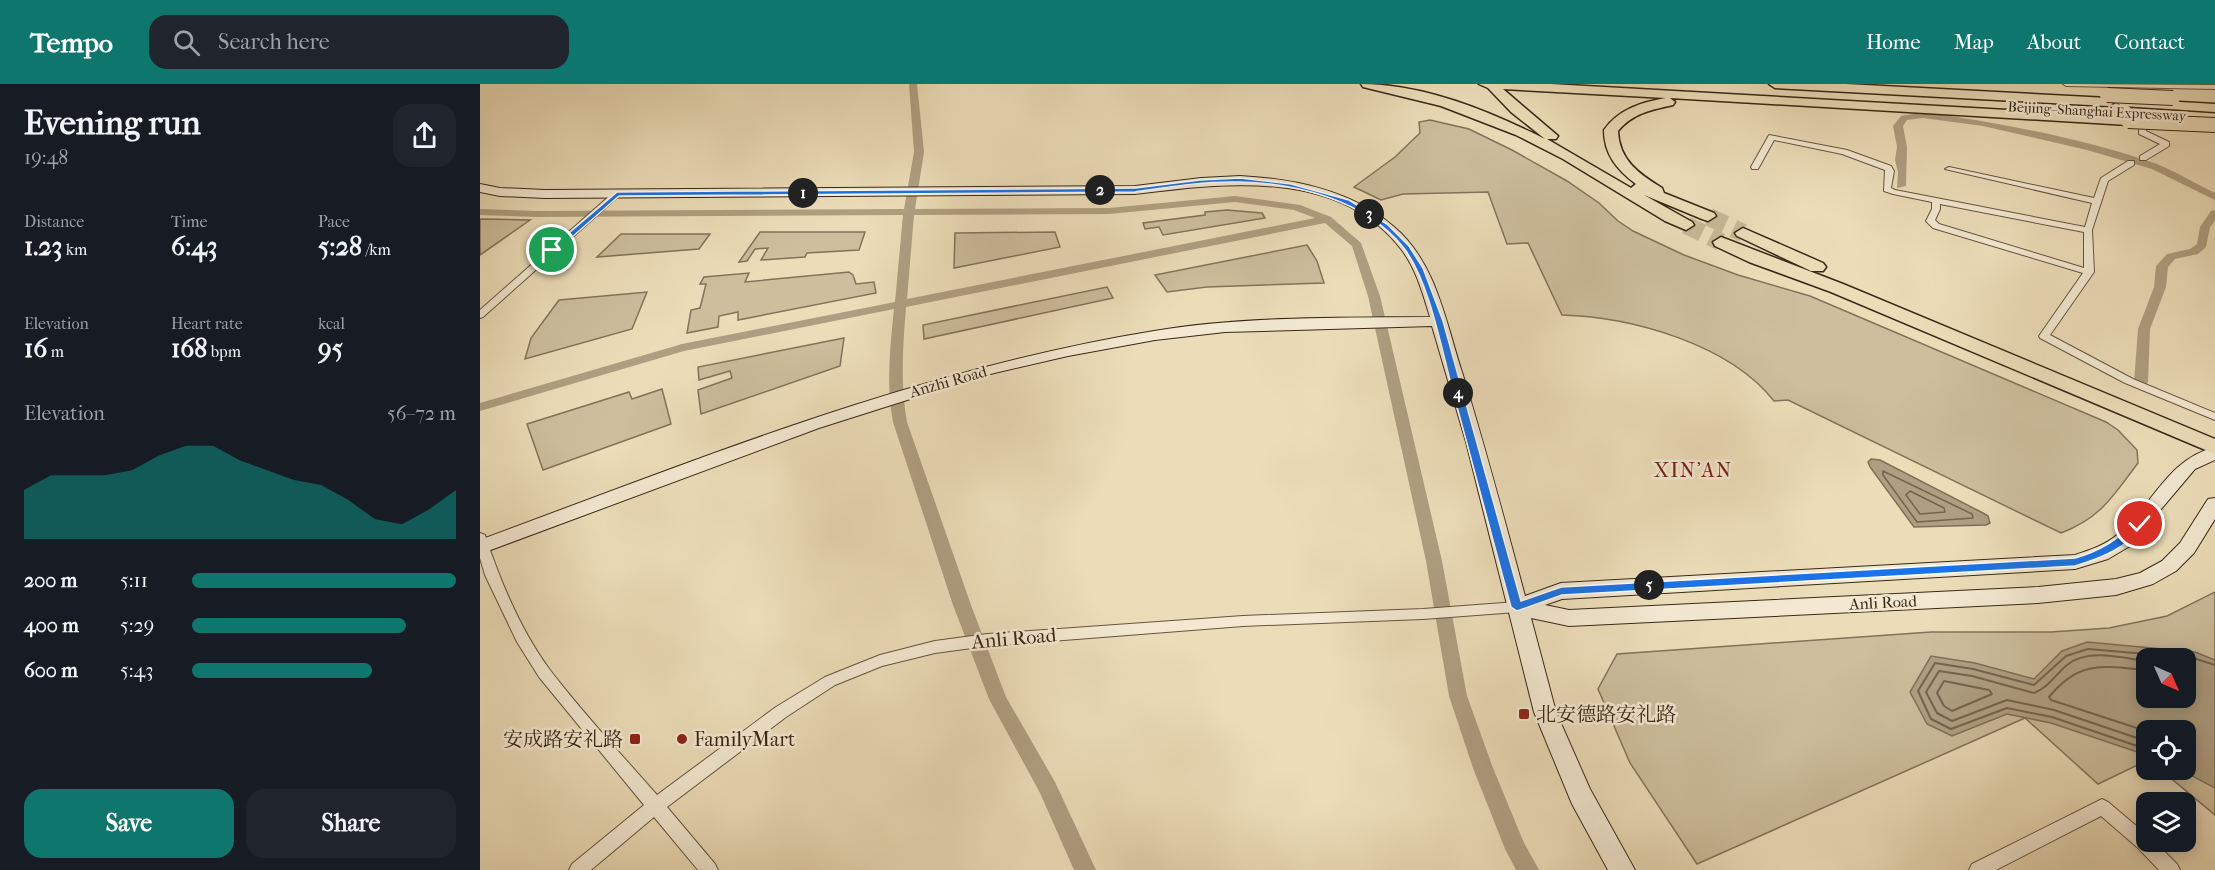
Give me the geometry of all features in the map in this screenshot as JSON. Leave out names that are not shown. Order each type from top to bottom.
[{"type":"highway","points":[[1367,84],[1423,96],[1498,122],[1565,154],[1603,176],[1640,202],[1686,225]]},
{"type":"highway","name":"Beijing–Shanghai Expressway","points":[[1775,84],[1879,90],[2105,94],[2128,112],[2215,108]]},
{"type":"highway","points":[[1905,84],[2215,100]]},
{"type":"highway","points":[[1488,85],[1510,110],[1565,154]]},
{"type":"highway","points":[[1488,85],[1632,88],[1723,97],[1947,110],[2128,112],[2215,125]]},
{"type":"highway","points":[[1488,85],[1543,131],[1574,151],[1637,187],[1708,216]]},
{"type":"highway","name":"Beijing–Shanghai Expressway","points":[[1632,88],[1649,86],[2215,117]]},
{"type":"highway","points":[[1678,203],[1646,184],[1619,161],[1612,150],[1611,130],[1628,114],[1641,107],[1680,100],[1723,97]]},
{"type":"highway","points":[[1743,233],[1861,286],[2215,432]]},
{"type":"highway","points":[[1721,242],[1755,258],[1837,288],[2215,447]]},
{"type":"street","points":[[2066,84],[2105,94],[2200,85],[2215,87]]},
{"type":"street","points":[[2105,94],[2143,124],[2142,132],[2166,144],[2143,158]]},
{"type":"street","points":[[1755,166],[1772,137],[1844,152],[1888,168],[1890,171],[1886,186],[1888,191],[2088,230]]},
{"type":"street","points":[[2131,163],[2107,176],[2096,201],[2088,230],[2089,272],[2044,336],[2129,381],[2215,417]]},
{"type":"street","points":[[1949,168],[2096,201]]},
{"type":"street","points":[[480,188],[524,193],[617,194],[1135,190],[1200,182],[1240,180],[1283,184],[1321,193],[1347,201],[1366,212],[1385,225],[1406,246],[1419,268],[1438,321],[1475,442],[1545,712],[1581,796],[1622,870]]},
{"type":"street","points":[[480,315],[617,194]]},
{"type":"street","points":[[1936,200],[1936,209],[1930,221],[1931,224],[2089,272]]},
{"type":"street","name":"Anzhi Road","points":[[481,543],[706,460],[877,402],[1006,365],[1151,336],[1218,328],[1438,321]]},
{"type":"street","name":"Anli Road","points":[[579,870],[654,807],[781,712],[830,681],[880,661],[987,640],[1243,621],[1423,614],[1517,607],[1561,591],[2075,562],[2101,554],[2123,541],[2189,465],[2215,453]]},
{"type":"street","name":"Anli Road","points":[[1517,607],[1569,618],[2038,594],[2116,587],[2146,579],[2169,566],[2187,548],[2215,504]]},
{"type":"street","points":[[481,543],[497,585],[522,638],[544,673],[709,870]]},
{"type":"street","points":[[1985,868],[2102,807],[2144,842],[2171,870]]},
{"type":"shaded area","points":[[1430,120],[1469,129],[1512,150],[1567,181],[1633,231],[1684,255],[1738,275],[1810,296],[2106,422],[2118,430],[2137,450],[2138,463],[2105,505],[2075,527],[2061,533],[1788,400],[1774,401],[1755,381],[1706,349],[1648,328],[1618,321],[1562,315],[1528,243],[1507,244],[1488,192],[1403,194],[1381,200],[1354,187],[1395,157],[1420,133],[1419,122]]},
{"type":"shaded area","points":[[1227,210],[1262,213],[1265,218],[1163,235],[1159,227],[1145,229],[1143,223],[1205,215],[1205,212]]},
{"type":"shaded area","points":[[480,219],[530,220],[480,255]]},
{"type":"shaded area","points":[[760,232],[865,232],[859,250],[807,253],[805,257],[761,260],[768,248],[755,249],[747,261],[739,262]]},
{"type":"shaded area","points":[[1055,232],[1060,247],[954,268],[955,233]]},
{"type":"shaded area","points":[[621,234],[710,234],[699,249],[597,257]]},
{"type":"shaded area","points":[[1307,245],[1317,261],[1324,283],[1207,287],[1167,292],[1155,275]]},
{"type":"shaded area","points":[[849,272],[853,275],[856,284],[874,282],[876,293],[738,320],[738,312],[719,316],[718,327],[687,333],[691,310],[700,308],[706,284],[700,284],[704,277],[749,273],[745,282]]},
{"type":"shaded area","points":[[1107,287],[1113,298],[924,339],[923,325]]},
{"type":"shaded area","points":[[647,292],[632,329],[525,359],[531,338],[559,300]]},
{"type":"shaded area","points":[[844,338],[840,366],[701,414],[698,390],[732,378],[730,371],[699,380],[698,367]]},
{"type":"shaded area","points":[[662,389],[671,424],[543,470],[527,424],[629,392],[632,399]]},
{"type":"shaded area","points":[[2215,592],[2215,815],[2196,799],[2196,792],[2187,792],[2173,780],[2196,780],[2196,720],[2136,720],[2136,766],[2098,784],[2025,718],[1697,864],[1630,763],[1598,689],[1617,654],[1931,632],[2051,632],[2109,628],[2167,616]]},
{"type":"water","points":[[1871,459],[1880,460],[1983,513],[1988,516],[1990,523],[1914,527],[1870,467],[1868,462]]},
{"type":"water","points":[[2087,642],[2152,648],[2136,648],[2136,708],[2196,708],[2196,652],[2215,660],[2215,788],[2196,778],[2196,720],[2136,720],[2136,752],[2051,723],[2007,714],[1952,736],[1927,724],[1910,692],[1931,656],[1975,663],[2034,679],[2062,651]]},
{"type":"waterway","points":[[909,212],[919,152],[913,84]]},
{"type":"waterway","points":[[1901,186],[1902,147],[1898,126],[1904,118],[1923,115],[1983,123],[2090,148],[2155,167],[2215,197]]},
{"type":"waterway","points":[[909,212],[1109,211],[1235,199],[1296,207],[1327,219]]},
{"type":"waterway","points":[[480,212],[536,214],[909,212]]},
{"type":"waterway","points":[[901,304],[909,212]]},
{"type":"waterway","points":[[2141,382],[2144,329],[2160,287],[2162,266],[2171,256],[2194,252],[2202,245],[2205,227],[2215,213]]},
{"type":"waterway","points":[[901,304],[1327,219]]},
{"type":"waterway","points":[[1327,219],[1357,245],[1374,296],[1434,561],[1458,696],[1483,768],[1516,849],[1528,870]]},
{"type":"waterway","points":[[480,407],[682,348],[901,304]]},
{"type":"waterway","points":[[901,304],[895,366],[896,400],[900,422],[962,605],[998,699],[1048,788],[1085,870]]},
{"type":"tunnel","points":[[1708,216],[1712,218]]},
{"type":"tunnel","points":[[1709,217],[1743,233]]},
{"type":"tunnel","points":[[1686,225],[1721,242]]},
{"type":"place","name":"北安德路安礼路","points":[[1524,714]]},
{"type":"place","name":"安成路安礼路","points":[[635,739]]},
{"type":"place","name":"FamilyMart","points":[[682,739]]},
{"type":"district","name":"XIN'AN","points":[[1693,470]]},
{"type":"route","points":[[552,250],[617,194],[1135,190],[1200,182],[1240,180],[1291,186],[1347,201],[1366,212],[1385,225],[1406,246],[1419,268],[1438,321],[1517,607],[1561,591],[2075,562],[2101,554],[2123,541],[2140,524]]}]
